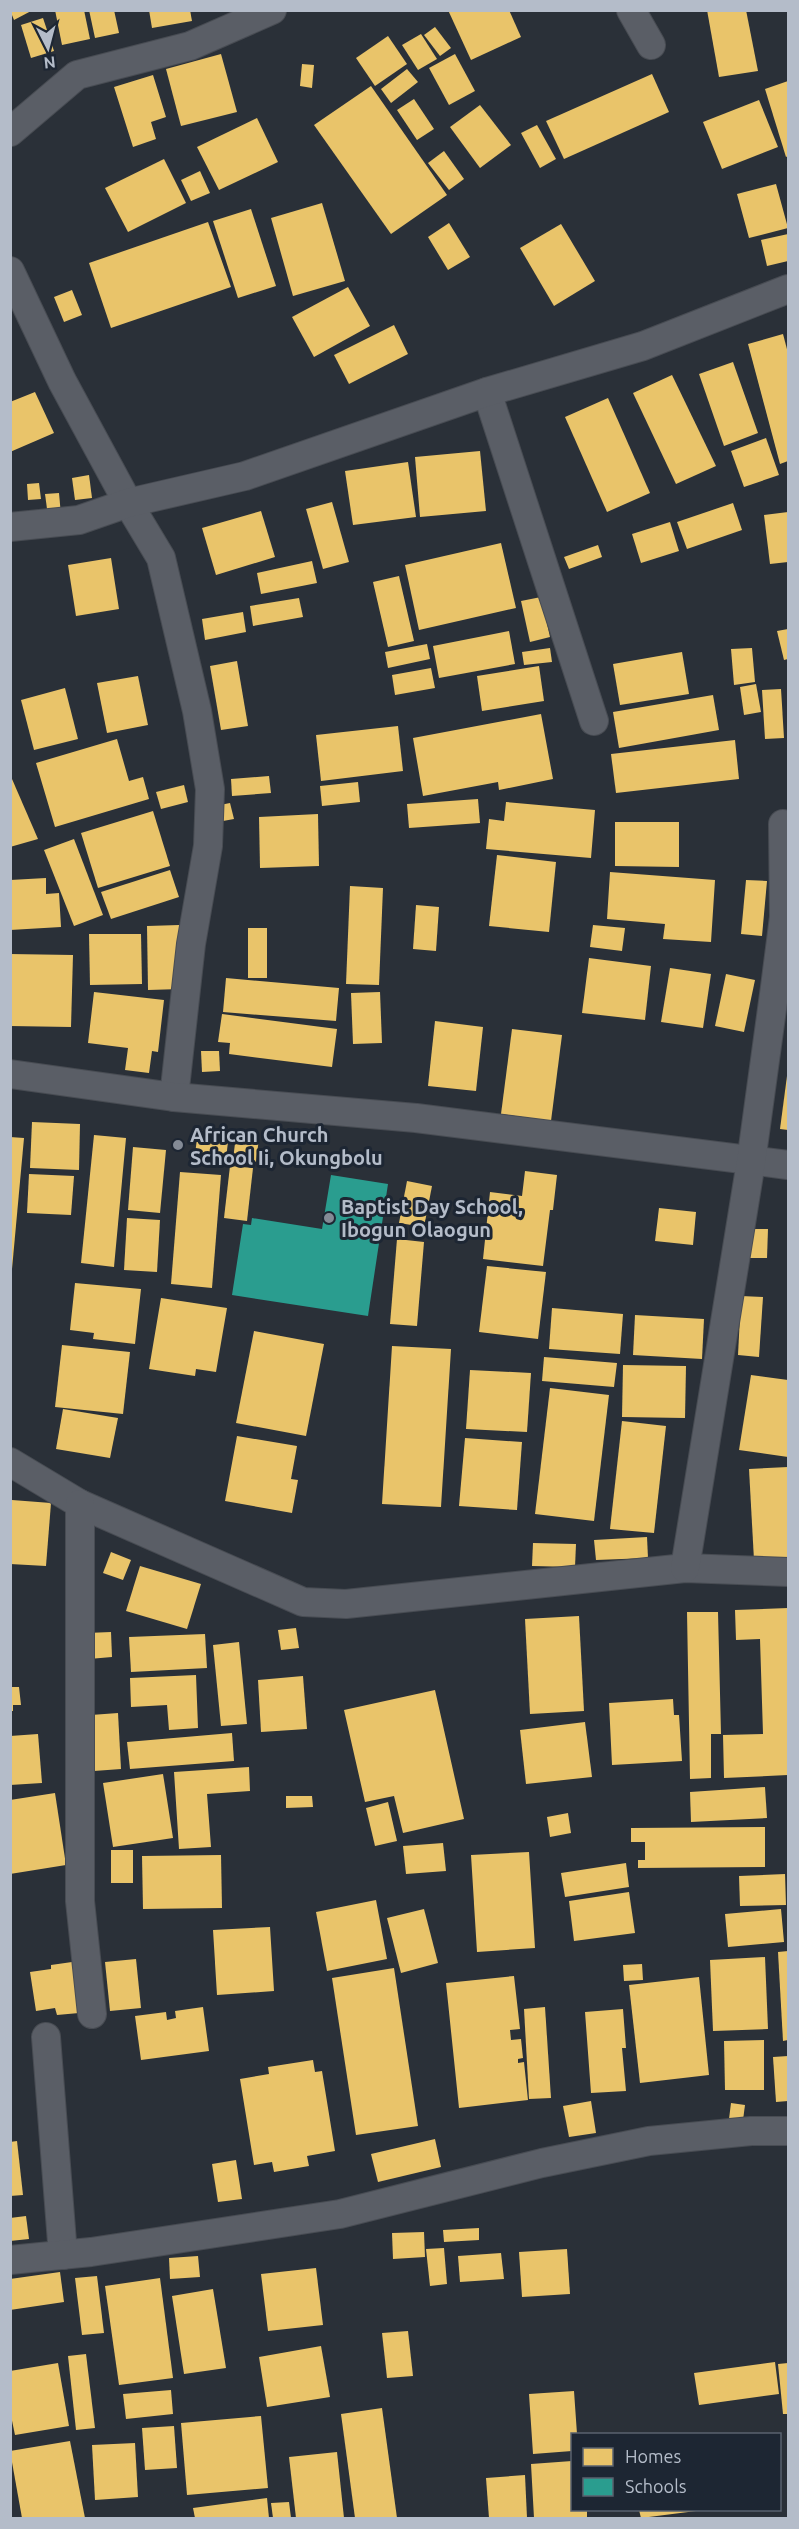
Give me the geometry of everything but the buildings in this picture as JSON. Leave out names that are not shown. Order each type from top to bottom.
[{"type":"street","points":[[10,132],[77,75],[190,46],[272,10]]},
{"type":"street","points":[[631,10],[651,45]]},
{"type":"street","points":[[10,271],[62,381],[128,503],[161,558],[197,711],[210,789],[208,846],[191,944],[174,1097]]},
{"type":"street","points":[[10,527],[79,520],[128,503],[245,476],[487,392],[643,346],[789,289]]},
{"type":"street","points":[[487,392],[594,722]]},
{"type":"street","points":[[685,1568],[751,1162],[784,917],[783,824]]},
{"type":"street","points":[[10,1074],[174,1097],[416,1118],[789,1165]]},
{"type":"street","points":[[10,1462],[80,1504],[303,1602],[346,1604],[685,1568],[789,1572]]},
{"type":"street","points":[[80,1504],[80,1901],[92,2014]]},
{"type":"street","points":[[46,2037],[63,2254]]},
{"type":"street","points":[[10,2260],[340,2214],[542,2163],[649,2141],[751,2131],[789,2131]]},
{"type":"place","name":"African Church School Ii, Okungbolu","points":[[178,1145]]},
{"type":"place","name":"Baptist Day School, Ibogun Olaogun","points":[[329,1218]]}]
